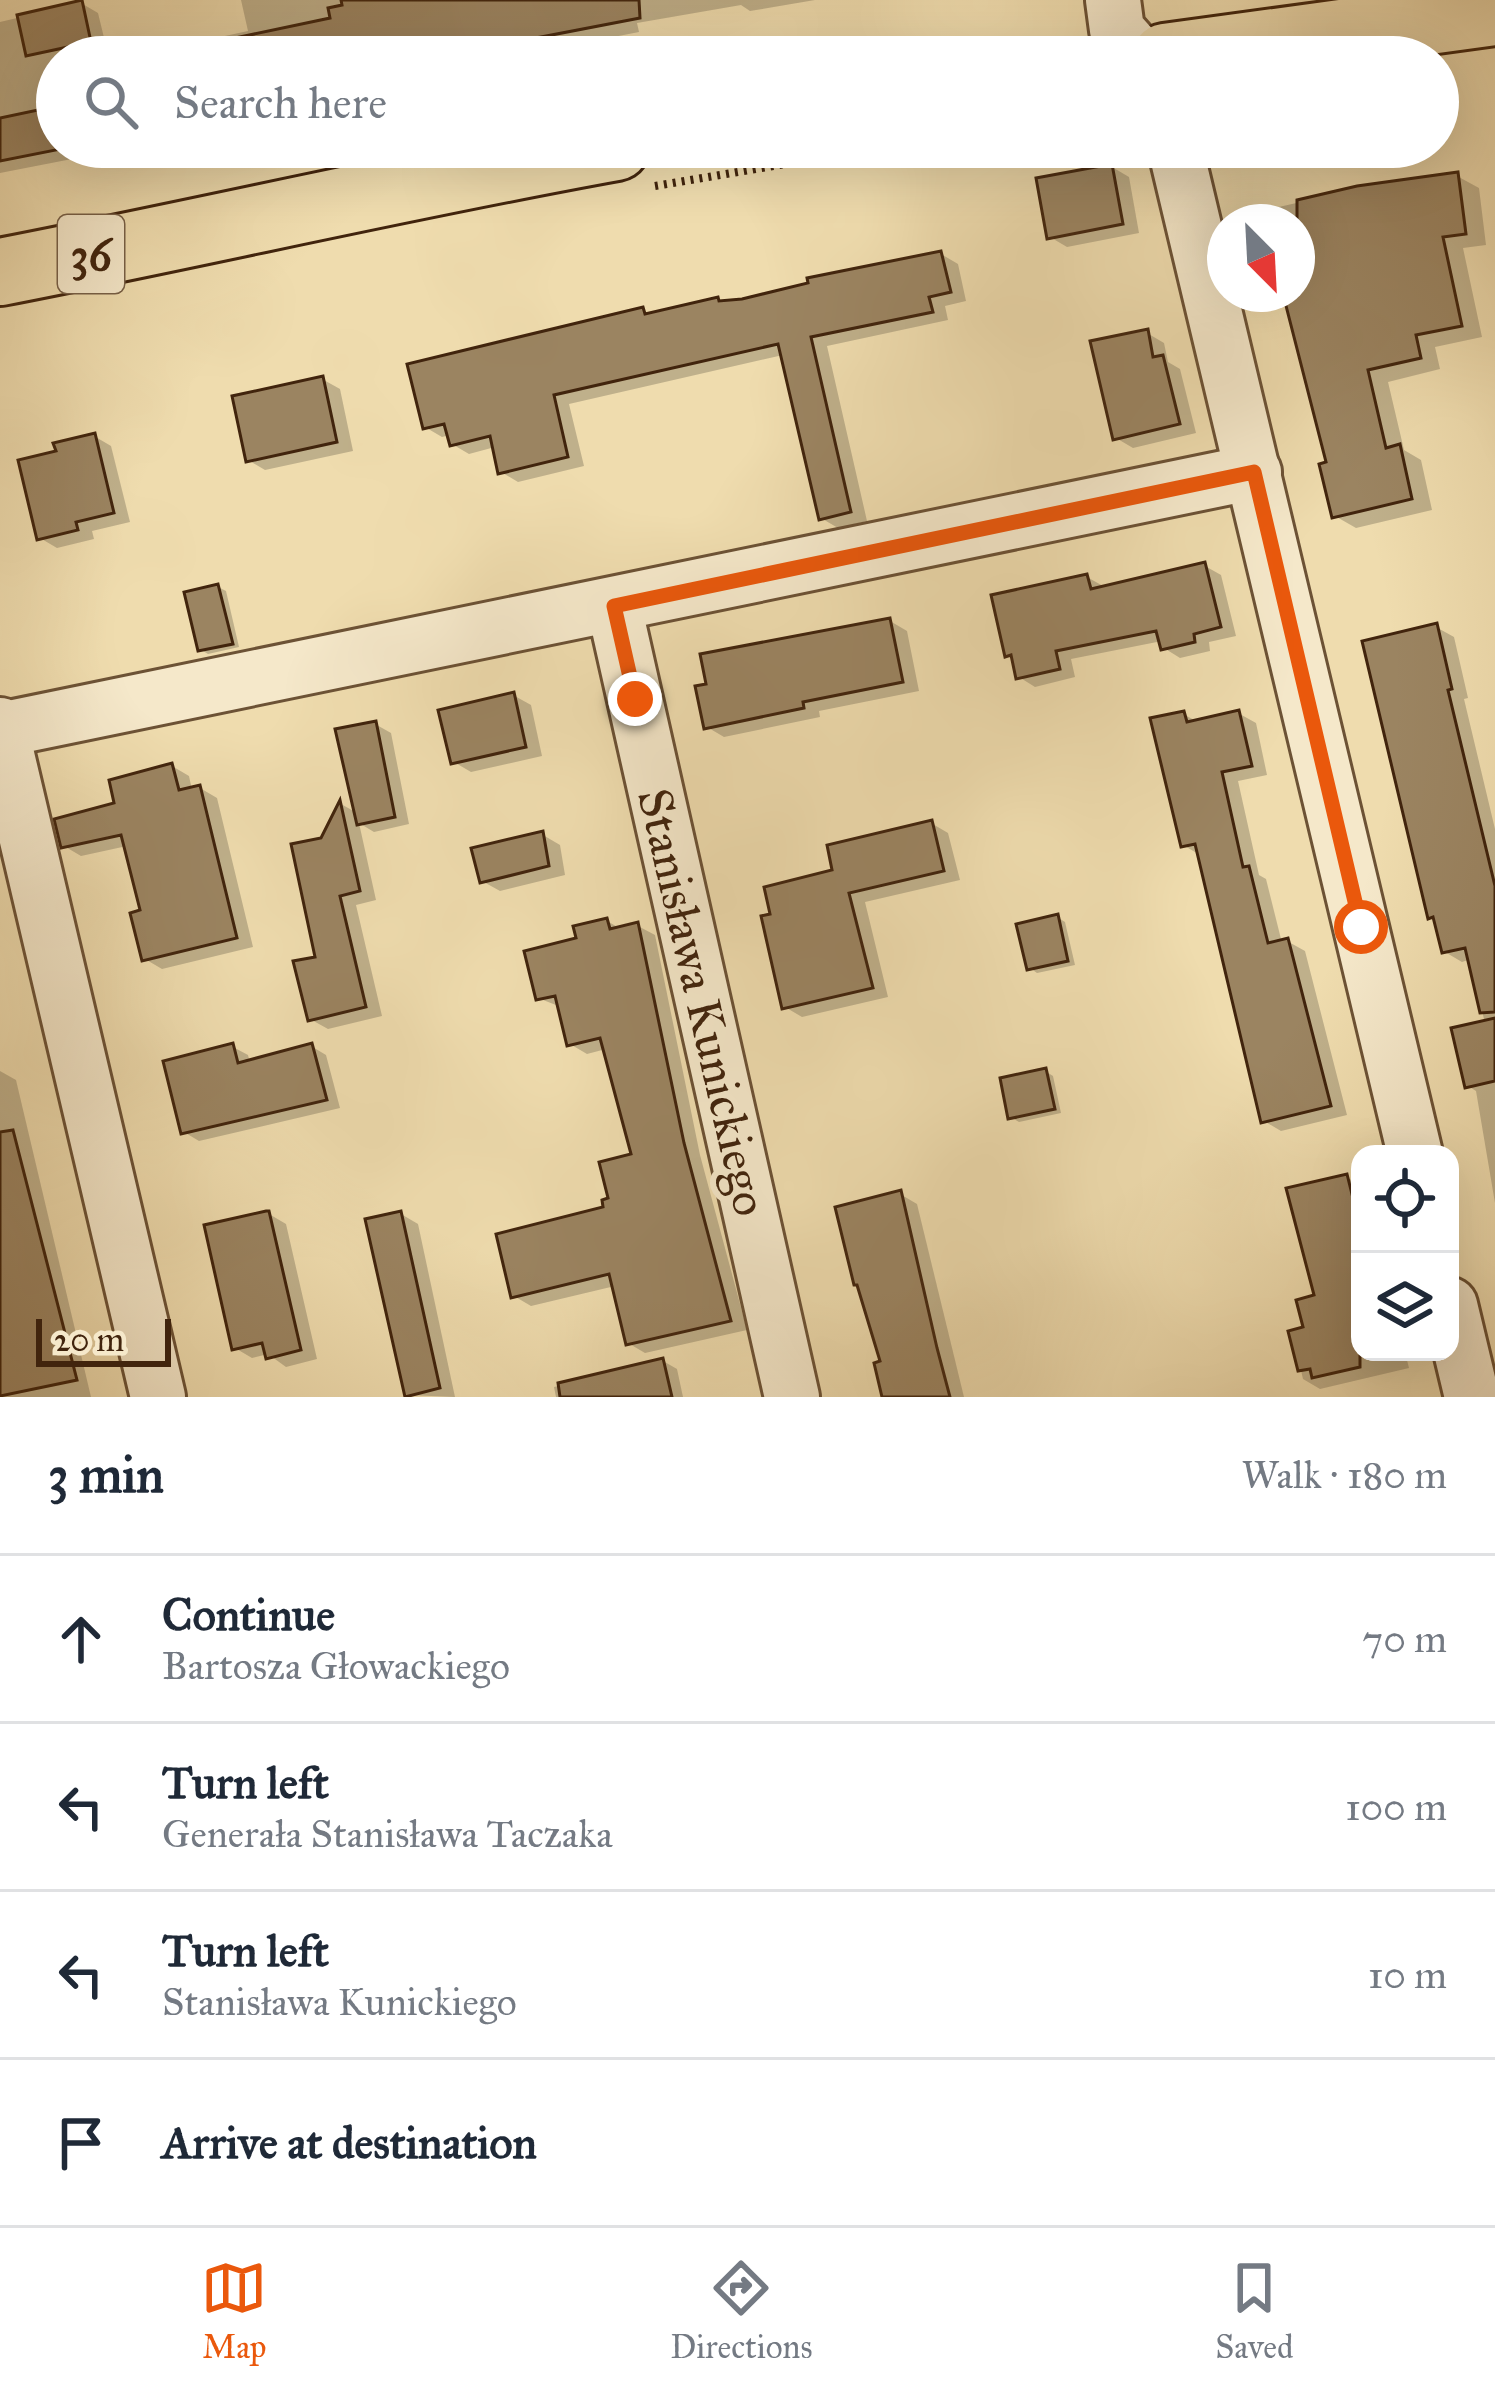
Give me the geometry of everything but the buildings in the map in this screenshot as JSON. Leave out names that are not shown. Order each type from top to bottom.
[{"type":"main road","points":[[1319,36],[1495,12]]},
{"type":"main road","name":"36","points":[[0,272],[500,168]]},
{"type":"street","points":[[1113,0],[1117,30],[1122,36]]},
{"type":"street","points":[[1179,168],[1412,1145]]},
{"type":"street","points":[[158,1397],[0,728],[1254,472]]},
{"type":"street","name":"Stanisława Kunickiego","points":[[614,606],[792,1397]]},
{"type":"street","points":[[1459,1343],[1472,1397]]},
{"type":"route","points":[[635,699],[614,606],[1254,472],[1361,927]]}]
